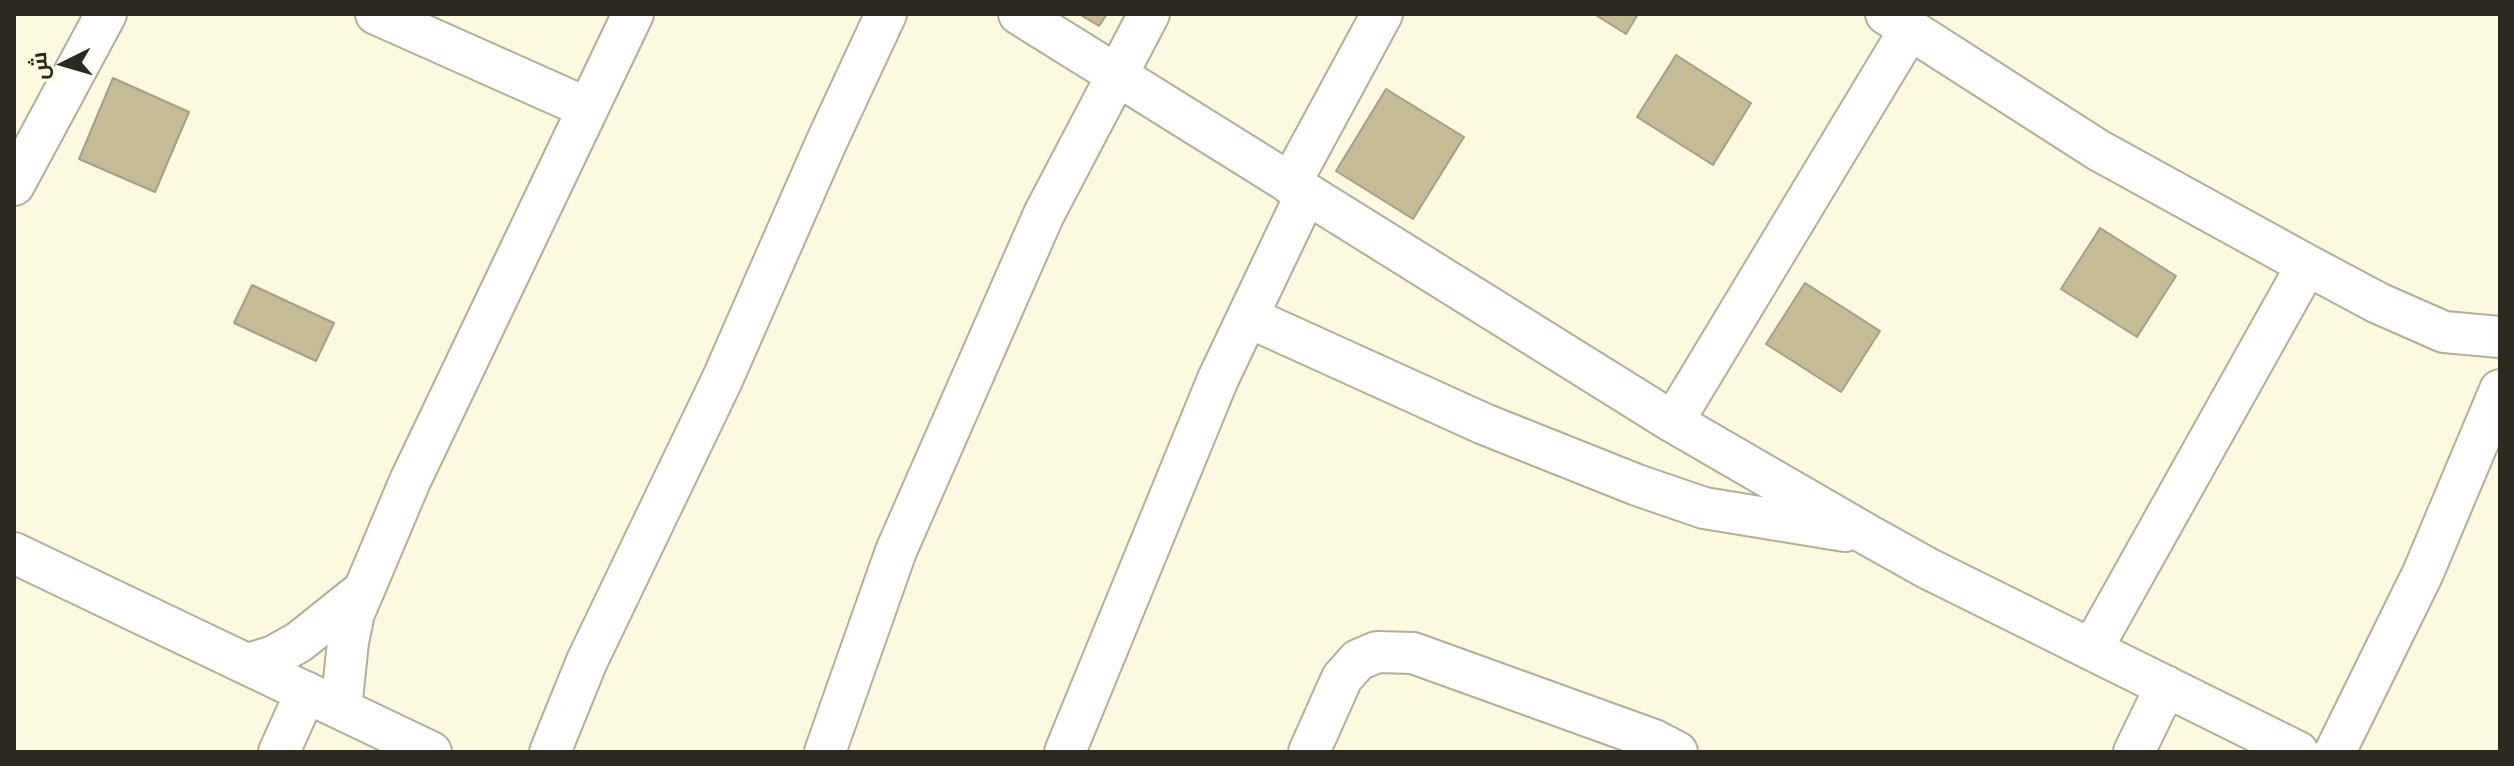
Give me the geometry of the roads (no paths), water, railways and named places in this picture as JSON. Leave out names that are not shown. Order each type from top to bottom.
[{"type":"street","points":[[14,185],[106,14]]},
{"type":"street","points":[[376,14],[587,108]]},
{"type":"street","points":[[279,752],[323,700],[348,642],[354,613],[410,481],[633,14]]},
{"type":"street","points":[[550,752],[587,661],[722,380],[886,14]]},
{"type":"street","points":[[1019,14],[1673,422],[1868,535],[1927,568],[2298,752]]},
{"type":"street","points":[[825,752],[896,551],[1044,214],[1149,14]]},
{"type":"street","points":[[1065,752],[1218,379],[1248,317],[1298,189],[1382,14]]},
{"type":"street","points":[[1673,422],[1898,22],[2098,150],[2378,303],[2444,332],[2500,337]]},
{"type":"street","points":[[2092,649],[2307,265]]},
{"type":"street","points":[[1248,317],[1484,424],[1637,485],[1704,508],[1868,535]]},
{"type":"street","points":[[2335,752],[2423,573],[2500,390]]},
{"type":"street","points":[[14,553],[431,752]]},
{"type":"street","points":[[248,664],[274,656],[299,642],[364,590]]},
{"type":"street","points":[[1309,752],[1342,678],[1358,660],[1377,652],[1413,653],[1654,740],[1677,752]]},
{"type":"street","points":[[2134,752],[2166,686]]}]
